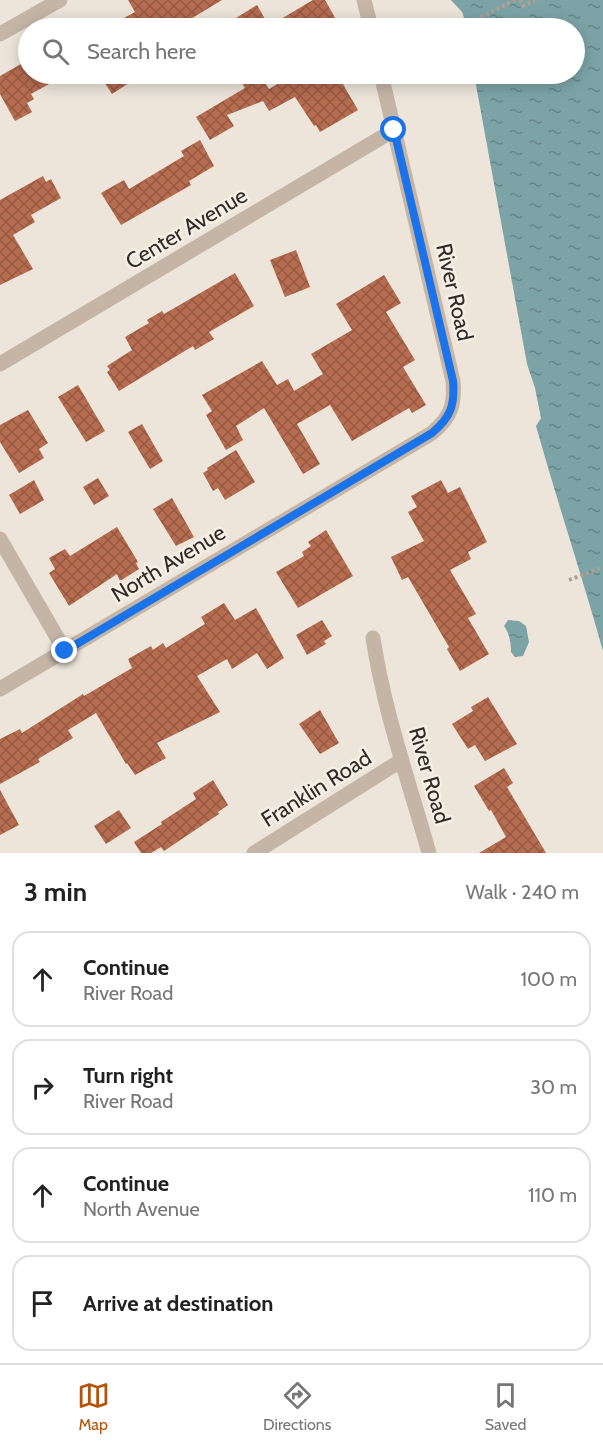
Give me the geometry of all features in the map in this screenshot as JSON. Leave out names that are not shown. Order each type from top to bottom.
[{"type":"street","points":[[28,18],[60,0]]},
{"type":"street","points":[[364,0],[368,18]]},
{"type":"street","points":[[0,34],[18,24]]},
{"type":"street","name":"River Road","points":[[360,476],[432,433],[444,423],[451,410],[454,396],[453,381],[383,84]]},
{"type":"street","name":"Center Avenue","points":[[0,364],[394,130]]},
{"type":"street","name":"North Avenue","points":[[0,689],[360,476]]},
{"type":"street","points":[[0,539],[65,651]]},
{"type":"street","name":"River Road","points":[[373,638],[378,671],[429,853]]},
{"type":"street","name":"Franklin Road","points":[[254,853],[402,760]]},
{"type":"path","points":[[479,18],[515,0]]},
{"type":"path","points":[[520,0],[523,6],[535,0]]},
{"type":"path","points":[[569,580],[603,567]]},
{"type":"water","points":[[451,0],[603,0],[603,651],[536,426],[541,418],[527,364],[476,84],[585,84],[585,18],[464,18]]},
{"type":"water","points":[[508,620],[519,621],[526,626],[529,642],[523,656],[515,657],[511,652],[504,626]]},
{"type":"building","points":[[128,0],[222,0],[192,18],[124,18],[135,12]]},
{"type":"building","points":[[313,0],[325,0],[335,18],[283,18]]},
{"type":"building","points":[[257,5],[264,18],[236,18]]},
{"type":"building","points":[[18,66],[18,84],[49,84],[31,94],[34,99],[27,103],[32,112],[15,121],[0,94],[0,76]]},
{"type":"building","points":[[106,84],[128,84],[112,94]]},
{"type":"building","points":[[242,84],[266,84],[269,89],[277,84],[343,84],[358,110],[320,132],[295,97],[269,111],[263,101],[227,115],[234,126],[210,140],[196,117],[245,88]]},
{"type":"building","points":[[200,140],[214,166],[189,181],[191,185],[121,225],[101,193],[124,180],[129,189],[184,156],[181,151]]},
{"type":"building","points":[[43,176],[46,182],[51,179],[61,198],[31,215],[35,222],[13,235],[33,269],[0,285],[0,200]]},
{"type":"building","points":[[296,250],[310,287],[285,297],[270,260]]},
{"type":"building","points":[[235,273],[254,306],[209,332],[214,339],[195,350],[193,346],[119,391],[107,372],[110,370],[107,366],[132,350],[125,337],[149,323],[147,320],[162,311],[164,314]]},
{"type":"building","points":[[384,275],[401,303],[386,312],[415,360],[403,367],[426,405],[412,413],[409,408],[352,441],[330,405],[297,424],[320,464],[303,474],[264,408],[236,426],[243,440],[226,450],[206,415],[212,411],[202,395],[262,361],[277,385],[288,379],[294,391],[323,374],[311,354],[352,330],[336,304]]},
{"type":"building","points":[[78,385],[105,431],[86,442],[58,397]]},
{"type":"building","points":[[28,410],[48,443],[39,449],[44,458],[19,473],[0,442],[0,425]]},
{"type":"building","points":[[142,424],[163,461],[150,469],[128,432]]},
{"type":"building","points":[[236,450],[255,482],[225,500],[218,488],[213,491],[203,473],[208,470],[207,468]]},
{"type":"building","points":[[98,478],[109,496],[94,505],[83,487]]},
{"type":"building","points":[[34,480],[44,500],[20,514],[9,495]]},
{"type":"building","points":[[441,480],[448,493],[460,487],[487,542],[468,552],[471,559],[450,570],[476,614],[468,618],[489,654],[460,671],[447,649],[449,647],[408,577],[402,580],[391,557],[424,541],[408,512],[417,507],[411,496]]},
{"type":"building","points":[[172,498],[194,537],[176,546],[153,509]]},
{"type":"building","points":[[117,527],[138,562],[136,563],[139,569],[120,581],[117,574],[69,606],[49,573],[55,569],[49,558],[65,549],[70,556]]},
{"type":"building","points":[[326,530],[353,576],[298,608],[276,572],[304,556],[302,552],[311,546],[308,542]]},
{"type":"building","points":[[224,603],[235,620],[256,608],[284,658],[267,669],[257,653],[232,669],[227,659],[197,676],[220,712],[157,743],[166,758],[135,775],[96,713],[68,730],[73,738],[38,759],[40,762],[0,784],[0,739],[20,729],[22,733],[83,694],[84,696],[132,668],[128,659],[151,646],[153,650],[163,643],[166,648],[205,624],[201,617]]},
{"type":"building","points":[[322,620],[332,636],[324,641],[326,644],[307,655],[296,635]]},
{"type":"building","points":[[488,697],[517,744],[485,761],[475,745],[468,749],[452,724],[473,711],[471,707]]},
{"type":"building","points":[[320,710],[339,743],[320,754],[299,724]]},
{"type":"building","points":[[504,768],[513,783],[507,787],[546,853],[479,853],[506,837],[474,786]]},
{"type":"building","points":[[213,780],[228,805],[218,812],[219,814],[164,851],[161,847],[151,853],[141,853],[134,842],[196,799],[193,793]]},
{"type":"building","points":[[0,790],[19,825],[0,835]]},
{"type":"building","points":[[119,810],[131,828],[106,844],[94,826]]},
{"type":"route","points":[[65,651],[432,433],[444,423],[451,410],[454,396],[453,381],[394,130]]}]
